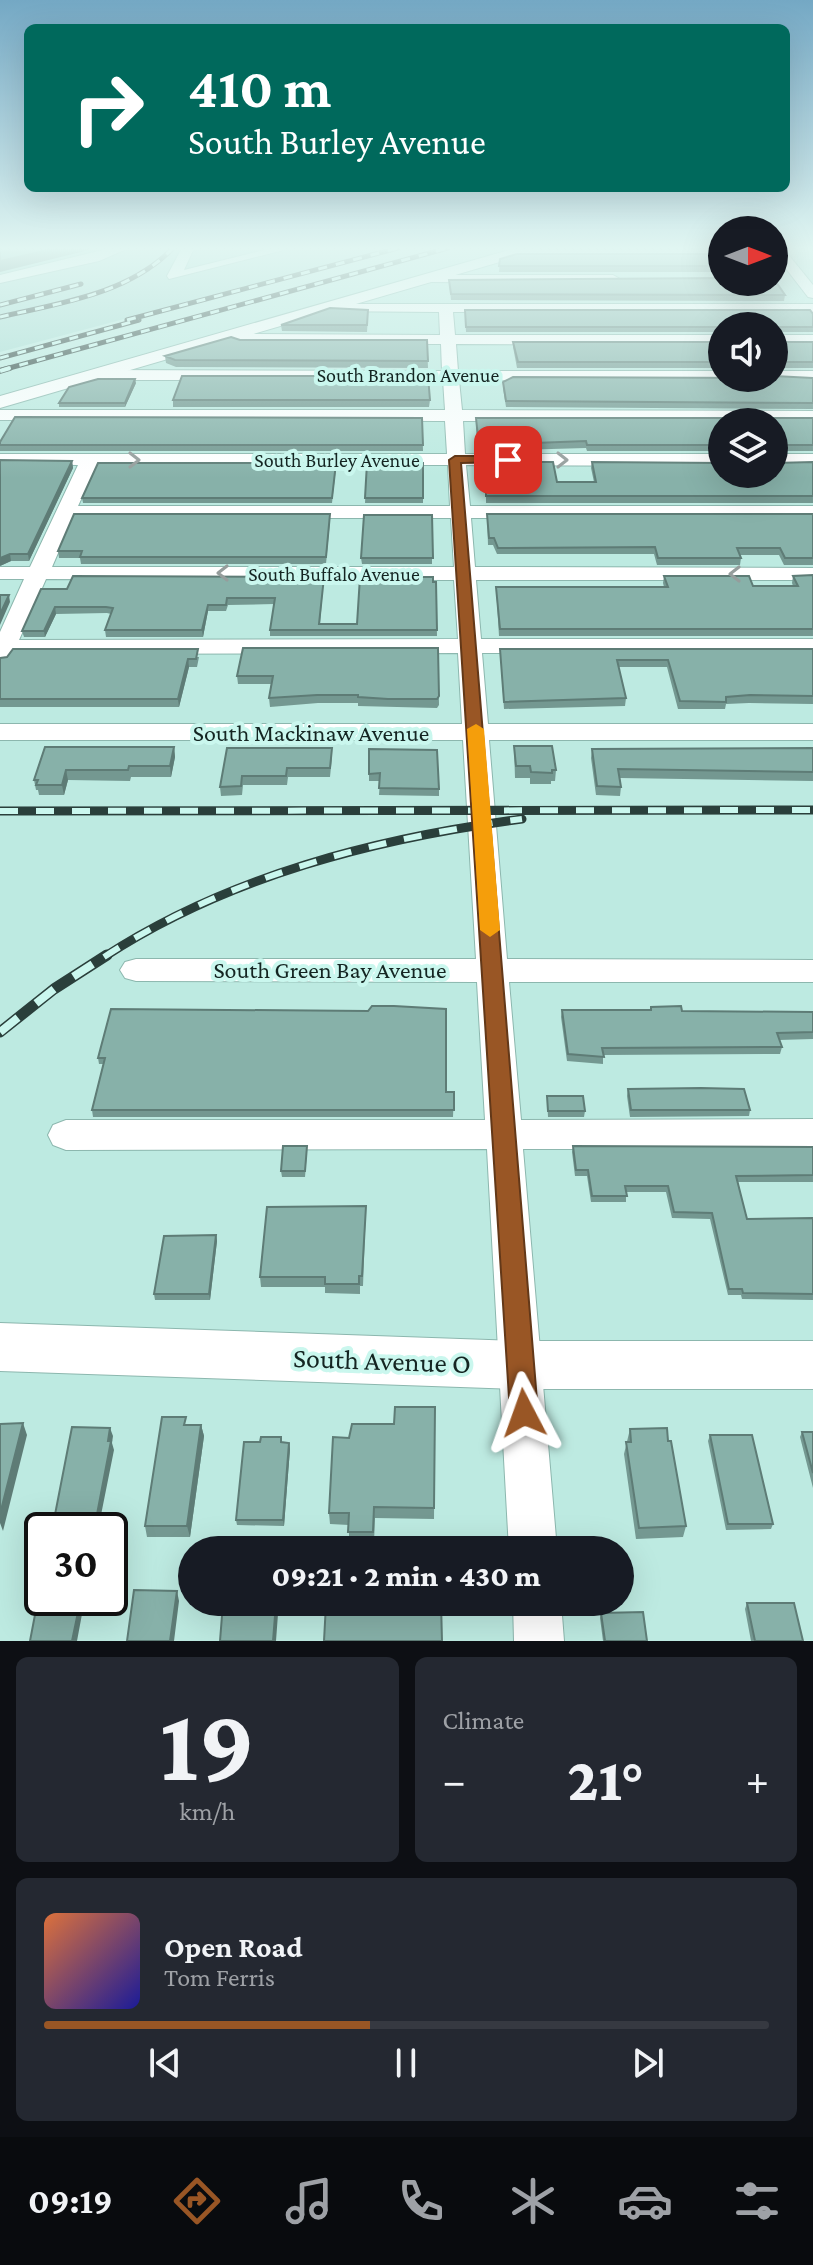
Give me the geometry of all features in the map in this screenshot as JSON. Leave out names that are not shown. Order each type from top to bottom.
[{"type":"main road","points":[[2,408],[94,375],[267,325]]},
{"type":"main road","name":"South Avenue O","points":[[0,1347],[520,1365],[813,1365]]},
{"type":"street","points":[[447,325],[532,1536]]},
{"type":"street","points":[[227,336],[241,339],[708,340]]},
{"type":"street","points":[[788,340],[813,340]]},
{"type":"street","name":"South Brandon Avenue","points":[[94,375],[708,376]]},
{"type":"street","points":[[788,376],[813,376]]},
{"type":"street","points":[[2,408],[453,415],[813,416]]},
{"type":"street","name":"South Burley Avenue","points":[[0,459],[708,460]]},
{"type":"street","points":[[90,459],[2,652],[469,646],[813,646]]},
{"type":"street","points":[[788,460],[813,460]]},
{"type":"street","points":[[67,512],[813,512]]},
{"type":"street","name":"South Buffalo Avenue","points":[[0,573],[813,574]]},
{"type":"street","name":"South Mackinaw Avenue","points":[[0,732],[813,732]]},
{"type":"street","name":"South Green Bay Avenue","points":[[136,970],[813,971]]},
{"type":"street","points":[[66,1135],[813,1134]]},
{"type":"street","points":[[538,1616],[539,1641]]},
{"type":"shaded area","points":[[0,325],[103,325],[0,352]]},
{"type":"building","points":[[466,325],[708,325],[708,327],[466,327]]},
{"type":"building","points":[[788,325],[813,325],[813,327],[788,327]]},
{"type":"building","points":[[231,337],[240,340],[427,340],[428,361],[175,360],[165,356]]},
{"type":"building","points":[[513,342],[708,342],[708,362],[518,362]]},
{"type":"building","points":[[788,342],[813,342],[813,362],[788,362]]},
{"type":"building","points":[[182,376],[428,376],[430,400],[173,400]]},
{"type":"building","points":[[513,377],[708,378],[708,392],[788,392],[788,377],[813,378],[813,403],[506,401],[503,382]]},
{"type":"building","points":[[98,379],[135,379],[125,403],[59,403],[69,387]]},
{"type":"building","points":[[15,417],[422,418],[423,445],[0,445]]},
{"type":"building","points":[[476,418],[708,418],[708,445],[587,445],[586,441],[484,445],[483,437],[478,437]]},
{"type":"building","points":[[788,418],[813,418],[813,445],[788,445]]},
{"type":"building","points":[[0,460],[72,461],[28,554],[10,554],[0,558]]},
{"type":"building","points":[[486,462],[553,462],[557,482],[596,482],[592,462],[708,463],[708,488],[788,488],[788,463],[813,462],[813,496],[486,496]]},
{"type":"building","points":[[98,463],[336,463],[332,498],[82,498]]},
{"type":"building","points":[[367,463],[423,463],[423,498],[365,498]]},
{"type":"building","points":[[74,514],[330,514],[326,557],[80,557],[82,551],[58,551]]},
{"type":"building","points":[[487,514],[813,514],[813,558],[785,558],[780,548],[737,548],[741,558],[658,558],[655,547],[498,548],[494,538],[489,538]]},
{"type":"building","points":[[364,515],[432,515],[433,558],[361,558]]},
{"type":"building","points":[[813,575],[813,629],[500,629],[496,587],[668,587],[664,576],[749,576],[753,586],[798,586],[793,576]]},
{"type":"building","points":[[73,576],[324,577],[319,624],[357,624],[360,577],[433,577],[433,582],[436,582],[437,630],[270,630],[275,598],[227,598],[226,605],[208,605],[202,630],[105,630],[113,608],[55,607],[44,631],[22,631],[41,589],[67,589]]},
{"type":"building","points":[[0,595],[9,595],[0,614]]},
{"type":"building","points":[[243,648],[438,648],[439,696],[437,699],[388,699],[358,695],[269,698],[273,676],[237,676]]},
{"type":"building","points":[[13,649],[198,649],[196,659],[188,659],[178,699],[0,699],[0,658],[7,657]]},
{"type":"building","points":[[500,649],[813,649],[813,696],[750,695],[726,697],[726,702],[680,701],[668,660],[617,660],[626,698],[504,702]]},
{"type":"building","points":[[514,746],[552,746],[556,770],[552,773],[531,772],[530,766],[516,766]]},
{"type":"building","points":[[45,747],[174,747],[170,766],[66,770],[62,785],[36,785],[38,780],[34,780]]},
{"type":"building","points":[[227,748],[332,748],[330,768],[287,768],[286,776],[242,776],[241,786],[220,787]]},
{"type":"building","points":[[813,748],[813,772],[618,769],[621,787],[597,786],[592,749]]},
{"type":"building","points":[[369,749],[437,750],[439,789],[379,788],[380,773],[369,774]]},
{"type":"building","points":[[372,1006],[446,1009],[446,1092],[454,1092],[454,1110],[92,1110],[105,1058],[98,1058],[111,1009],[368,1011]]},
{"type":"building","points":[[681,1006],[682,1011],[813,1012],[813,1032],[777,1033],[782,1047],[602,1048],[604,1057],[568,1054],[562,1010],[651,1010],[651,1007]]},
{"type":"building","points":[[628,1089],[744,1089],[750,1110],[631,1110]]},
{"type":"building","points":[[547,1096],[583,1096],[585,1111],[548,1111]]},
{"type":"building","points":[[283,1146],[307,1146],[305,1171],[281,1171]]},
{"type":"building","points":[[573,1146],[813,1147],[813,1175],[736,1176],[747,1219],[813,1218],[813,1294],[743,1293],[742,1289],[729,1289],[712,1213],[674,1212],[668,1186],[625,1186],[627,1196],[592,1196],[588,1170],[576,1170]]},
{"type":"building","points":[[366,1206],[359,1284],[325,1284],[325,1277],[260,1277],[267,1207]]},
{"type":"building","points":[[216,1235],[209,1294],[154,1294],[164,1236]]},
{"type":"building","points":[[395,1407],[435,1407],[434,1508],[374,1507],[373,1532],[348,1532],[349,1513],[329,1513],[333,1437],[349,1438],[352,1424],[394,1424]]},
{"type":"building","points":[[162,1417],[186,1417],[184,1425],[201,1425],[187,1526],[145,1526]]},
{"type":"building","points":[[23,1423],[0,1514],[0,1424]]},
{"type":"building","points":[[72,1427],[110,1428],[108,1441],[111,1441],[97,1512],[55,1512]]},
{"type":"building","points":[[667,1428],[686,1526],[639,1528],[626,1442],[631,1442],[630,1429]]},
{"type":"building","points":[[802,1432],[813,1432],[813,1473]]},
{"type":"building","points":[[710,1435],[752,1435],[773,1524],[728,1524]]},
{"type":"building","points":[[261,1437],[281,1437],[281,1442],[289,1443],[283,1520],[236,1520],[244,1442],[260,1442]]},
{"type":"building","points":[[134,1590],[177,1591],[170,1641],[127,1641]]},
{"type":"building","points":[[747,1603],[794,1603],[803,1641],[755,1641]]},
{"type":"building","points":[[634,1612],[643,1612],[647,1641],[605,1641],[601,1616],[634,1616]]},
{"type":"building","points":[[35,1616],[77,1616],[72,1641],[30,1641]]},
{"type":"building","points":[[222,1616],[275,1616],[273,1641],[220,1641]]},
{"type":"building","points":[[325,1616],[441,1616],[442,1641],[324,1641]]},
{"type":"railway","points":[[0,358],[122,325]]},
{"type":"railway","points":[[2,370],[168,325]]},
{"type":"railway","points":[[0,371],[10,368]]},
{"type":"railway","points":[[0,811],[813,810]]},
{"type":"railway","points":[[104,957],[201,904],[305,865],[413,837],[522,819]]},
{"type":"railway","points":[[0,1032],[54,989],[107,955]]},
{"type":"slow traffic","points":[[476,729],[490,930]]},
{"type":"route","points":[[508,460],[455,460],[524,1413]]}]
